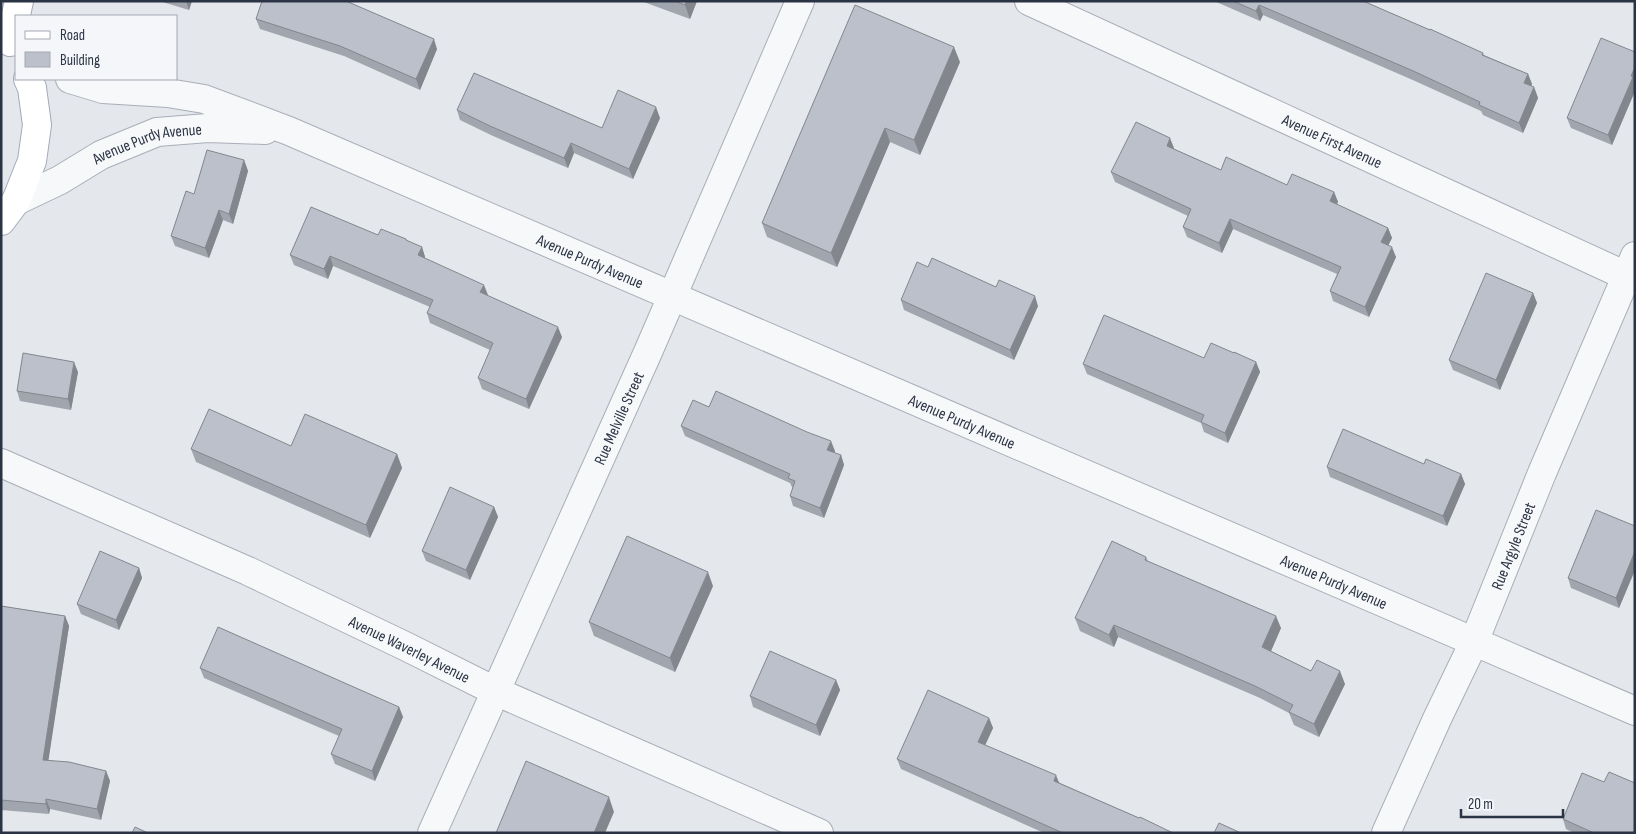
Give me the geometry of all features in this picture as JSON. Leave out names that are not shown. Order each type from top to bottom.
[{"type":"main road","points":[[16,15],[19,1]]},
{"type":"main road","points":[[9,41],[15,17]]},
{"type":"main road","points":[[8,211],[32,161],[37,124],[32,88],[28,80]]},
{"type":"street","name":"Rue Melville Street","points":[[432,833],[672,296],[800,1]]},
{"type":"street","name":"Avenue First Avenue","points":[[1029,1],[1632,271]]},
{"type":"street","name":"Avenue Purdy Avenue","points":[[73,80],[103,89],[168,93],[204,99],[289,131],[1635,711]]},
{"type":"street","name":"Avenue Purdy Avenue","points":[[8,211],[101,155],[157,132],[208,128],[289,131]]},
{"type":"street","name":"Rue Argyle Street","points":[[1386,833],[1474,642],[1542,473],[1632,271]]},
{"type":"street","name":"Avenue Waverley Avenue","points":[[1,463],[248,571],[406,646],[495,691],[819,833]]},
{"type":"building","points":[[262,1],[346,1],[434,39],[416,79],[340,46],[256,19]]},
{"type":"building","points":[[675,1],[686,1],[685,5]]},
{"type":"building","points":[[1233,1],[1363,1],[1430,29],[1483,53],[1482,55],[1528,74],[1524,83],[1534,87],[1519,123],[1479,105],[1480,102],[1411,70],[1259,5],[1256,11]]},
{"type":"building","points":[[855,5],[954,47],[914,140],[885,128],[831,253],[762,223]]},
{"type":"building","points":[[1601,38],[1635,52],[1635,67],[1631,76],[1633,77],[1608,135],[1567,118]]},
{"type":"building","points":[[474,73],[602,128],[618,90],[656,107],[629,169],[571,143],[564,158],[457,110]]},
{"type":"building","points":[[1136,122],[1170,138],[1167,146],[1221,170],[1226,157],[1287,185],[1292,174],[1334,192],[1330,201],[1388,228],[1381,242],[1392,247],[1365,307],[1330,291],[1341,267],[1230,219],[1219,243],[1183,227],[1191,209],[1111,172]]},
{"type":"building","points":[[207,150],[244,160],[229,214],[219,210],[205,248],[171,236],[186,191],[194,194]]},
{"type":"building","points":[[311,207],[378,235],[381,229],[406,239],[422,247],[418,255],[484,285],[480,292],[558,327],[526,399],[478,378],[493,343],[427,313],[433,300],[330,256],[324,269],[290,255]]},
{"type":"building","points":[[932,258],[996,287],[999,280],[1035,296],[1010,350],[901,300],[917,262],[928,267]]},
{"type":"building","points":[[1486,273],[1533,293],[1496,380],[1449,360]]},
{"type":"building","points":[[1104,315],[1204,358],[1211,343],[1256,362],[1225,433],[1201,422],[1204,415],[1083,364]]},
{"type":"building","points":[[23,353],[74,362],[68,399],[17,391]]},
{"type":"building","points":[[716,391],[831,441],[827,450],[841,455],[820,508],[790,496],[795,481],[788,478],[790,474],[681,426],[693,400],[709,407]]},
{"type":"building","points":[[209,409],[291,446],[305,414],[397,454],[366,525],[191,449]]},
{"type":"building","points":[[1343,429],[1424,464],[1426,459],[1461,474],[1443,516],[1327,467]]},
{"type":"building","points":[[450,487],[494,507],[466,570],[422,551]]},
{"type":"building","points":[[1596,510],[1635,526],[1635,551],[1616,598],[1568,578]]},
{"type":"building","points":[[627,536],[708,572],[670,658],[589,622]]},
{"type":"building","points":[[1112,541],[1146,557],[1145,560],[1276,616],[1262,647],[1311,671],[1317,660],[1340,671],[1314,724],[1289,712],[1293,705],[1255,686],[1114,625],[1109,635],[1075,618]]},
{"type":"building","points":[[100,551],[139,568],[116,620],[77,604]]},
{"type":"building","points":[[1,606],[65,616],[43,760],[69,762],[106,771],[97,809],[46,799],[46,804],[1,800]]},
{"type":"building","points":[[218,627],[399,707],[372,771],[331,754],[342,729],[200,668]]},
{"type":"building","points":[[770,651],[836,680],[816,725],[750,696]]},
{"type":"building","points":[[928,690],[989,718],[978,742],[1056,775],[1054,781],[1173,833],[1063,833],[897,759]]},
{"type":"building","points":[[526,761],[609,797],[594,833],[496,833]]},
{"type":"building","points":[[1609,772],[1635,783],[1635,833],[1594,833],[1563,819],[1582,773],[1604,782]]},
{"type":"building","points":[[1219,823],[1241,833],[1214,833]]},
{"type":"building","points":[[135,827],[148,833],[132,833]]}]
